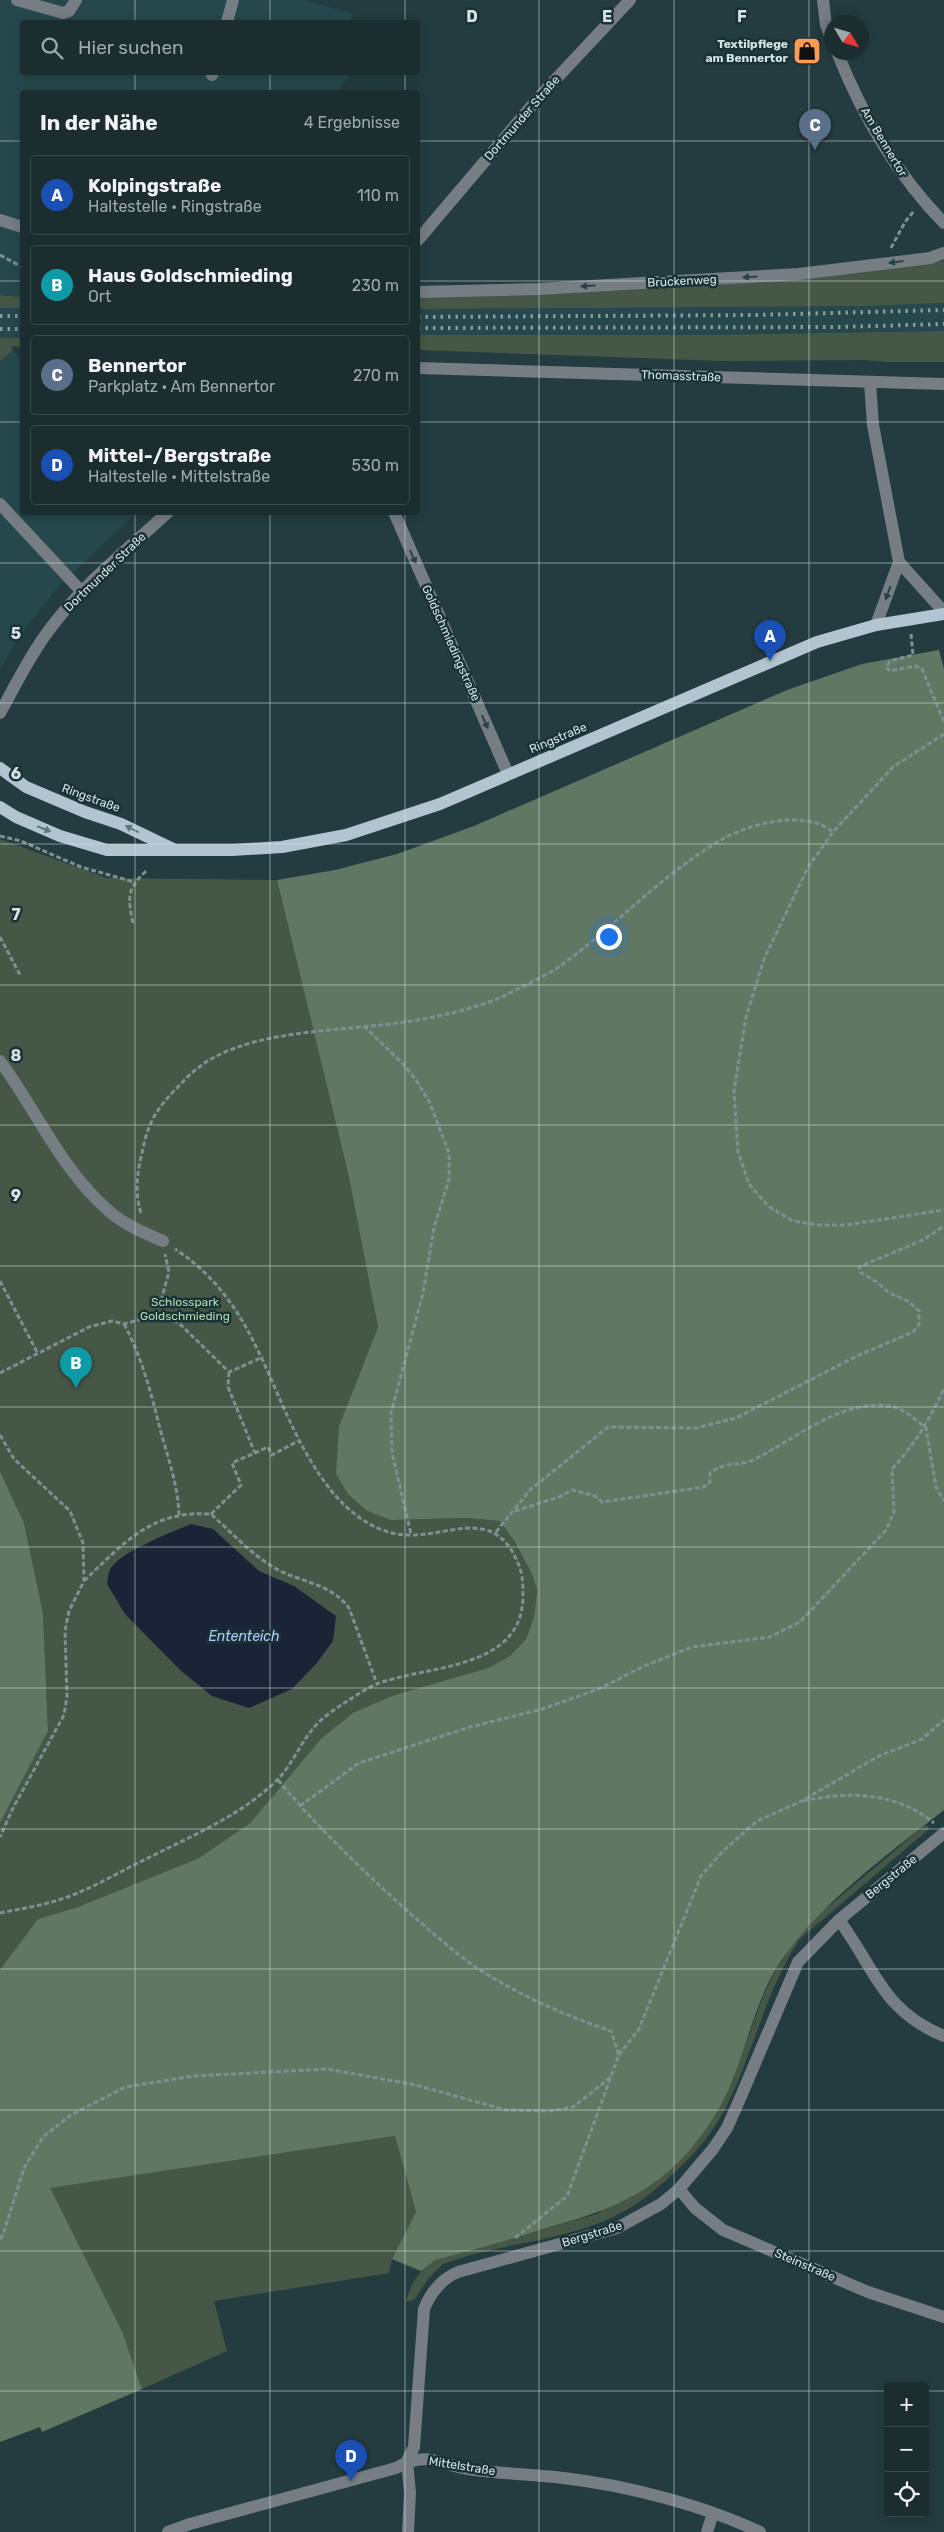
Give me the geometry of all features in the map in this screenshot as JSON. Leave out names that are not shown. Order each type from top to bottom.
[{"type":"main road","name":"Ringstraße","points":[[0,807],[16,817],[60,836],[107,850],[232,850],[282,846],[346,835],[440,804],[817,642],[876,625],[944,613]]},
{"type":"main road","name":"Ringstraße","points":[[0,768],[26,786],[85,812],[121,824],[175,850]]},
{"type":"street","points":[[24,1],[62,13],[69,11],[76,0]]},
{"type":"street","points":[[228,20],[234,0]]},
{"type":"street","name":"Dortmunder Straße","points":[[420,238],[540,96],[630,0]]},
{"type":"street","points":[[823,0],[825,15]]},
{"type":"street","name":"Am Bennertor","points":[[841,60],[876,133],[922,201],[944,223]]},
{"type":"street","points":[[0,220],[20,226]]},
{"type":"street","name":"Brückenweg","points":[[420,292],[538,289],[799,274],[930,258],[944,253]]},
{"type":"street","name":"Thomasstraße","points":[[420,368],[944,384]]},
{"type":"street","points":[[870,382],[873,425],[899,562],[944,613]]},
{"type":"street","points":[[0,504],[82,592]]},
{"type":"street","name":"Dortmunder Straße","points":[[0,713],[44,637],[82,592],[165,515]]},
{"type":"street","name":"Goldschmiedingstraße","points":[[395,515],[508,774]]},
{"type":"street","points":[[876,625],[899,562]]},
{"type":"street","points":[[0,1061],[51,1143],[91,1193],[110,1213],[163,1242]]},
{"type":"street","name":"Bergstraße","points":[[408,2532],[410,2493],[407,2461],[414,2447],[424,2309],[429,2297],[438,2285],[448,2276],[458,2272],[617,2228],[642,2216],[679,2189],[696,2171],[727,2128],[798,1962],[839,1920],[941,1830]]},
{"type":"street","points":[[839,1920],[852,1937],[880,1988],[894,2004],[912,2020],[944,2036]]},
{"type":"street","name":"Steinstraße","points":[[679,2189],[695,2208],[723,2230],[868,2292],[944,2317]]},
{"type":"street","name":"Mittelstraße","points":[[168,2532],[190,2524],[396,2468],[407,2461],[436,2459],[466,2469],[564,2478],[634,2491],[713,2513],[760,2532]]},
{"type":"street","points":[[706,2532],[713,2513]]},
{"type":"path","points":[[886,263],[890,250],[905,222],[922,201]]},
{"type":"path","points":[[0,255],[20,266]]},
{"type":"path","points":[[911,633],[914,655],[890,661],[886,666],[890,671],[915,666],[922,669],[944,722]]},
{"type":"path","points":[[944,734],[893,767],[833,832],[808,867],[774,934],[764,959],[746,1017],[734,1091],[738,1152],[749,1184],[768,1206],[793,1221],[819,1225],[846,1225],[944,1210]]},
{"type":"path","points":[[142,1217],[136,1200],[137,1175],[150,1122],[168,1098],[191,1073],[213,1058],[261,1040],[404,1022],[450,1014],[511,992],[558,967],[661,882],[722,839],[756,826],[792,819],[812,821],[824,825],[833,832]]},
{"type":"path","points":[[0,836],[21,841],[81,866],[134,882]]},
{"type":"path","points":[[133,923],[128,898],[134,882],[146,871]]},
{"type":"path","points":[[0,937],[20,975]]},
{"type":"path","points":[[364,1026],[403,1064],[416,1080],[430,1101],[449,1153],[449,1179],[434,1228],[423,1293],[391,1413],[392,1452],[411,1534]]},
{"type":"path","points":[[496,1532],[515,1511],[519,1501],[530,1490],[608,1427],[696,1428],[736,1418],[858,1355],[913,1332],[919,1324],[919,1311],[908,1301],[889,1293],[877,1282],[860,1272],[859,1267],[923,1240],[944,1226]]},
{"type":"path","points":[[157,1315],[169,1272],[163,1242]]},
{"type":"path","points":[[0,1913],[74,1895],[241,1809],[278,1780],[317,1724],[345,1702],[377,1684],[436,1671],[480,1657],[504,1642],[518,1619],[522,1606],[523,1580],[519,1564],[510,1547],[496,1532],[481,1528],[463,1528],[411,1534],[393,1534],[360,1520],[324,1482],[314,1468],[263,1357],[243,1320],[218,1288],[194,1262],[163,1242]]},
{"type":"path","points":[[0,1281],[38,1354]]},
{"type":"path","points":[[0,1372],[88,1327],[112,1320],[124,1324],[157,1315],[171,1319],[182,1326],[229,1372],[228,1387],[256,1453]]},
{"type":"path","points":[[124,1324],[138,1350],[151,1388],[178,1490],[179,1515]]},
{"type":"path","points":[[229,1372],[263,1357]]},
{"type":"path","points":[[300,1806],[359,1763],[470,1727],[542,1709],[599,1689],[642,1667],[692,1646],[770,1637],[800,1622],[886,1530],[894,1512],[892,1470],[913,1447],[926,1428],[944,1390]]},
{"type":"path","points":[[515,1511],[560,1497],[572,1490],[595,1496],[602,1502],[704,1487],[710,1482],[710,1473],[722,1465],[751,1461],[846,1409],[894,1406],[926,1428],[936,1487],[944,1501]]},
{"type":"path","points":[[0,1435],[14,1459],[70,1511],[83,1543],[84,1581]]},
{"type":"path","points":[[212,1514],[241,1485],[232,1463],[268,1447],[272,1455],[300,1440]]},
{"type":"path","points":[[0,1836],[12,1810],[64,1715],[66,1696],[65,1631],[69,1611],[84,1581],[123,1545],[145,1528],[170,1516],[197,1513],[212,1514],[251,1551],[273,1567],[316,1584],[342,1598],[349,1608],[377,1684]]},
{"type":"path","points":[[514,2240],[567,2196],[619,2055],[639,2029],[701,1876],[723,1851],[757,1821],[800,1802],[879,1756],[922,1739],[944,1720]]},
{"type":"path","points":[[278,1780],[300,1806],[386,1891],[453,1951],[501,1982],[567,2016],[611,2031],[619,2055]]},
{"type":"path","points":[[800,1802],[829,1796],[858,1795],[888,1799],[917,1809],[941,1830]]},
{"type":"path","points":[[0,2239],[3,2235],[24,2168],[43,2137],[71,2116],[125,2087],[194,2076],[327,2069],[416,2085],[506,2110],[550,2111],[572,2106],[611,2077]]},
{"type":"shaded area","points":[[0,0],[304,0],[353,14],[351,20],[20,20],[20,75],[350,75],[339,88],[341,90],[20,90],[20,297],[0,295]]},
{"type":"shaded area","points":[[944,303],[944,331],[701,335],[420,335],[420,309],[864,306]]},
{"type":"shaded area","points":[[0,308],[20,308],[20,338],[0,338]]},
{"type":"shaded area","points":[[13,350],[20,358],[20,515],[134,515],[59,586],[22,632],[0,668],[0,361]]},
{"type":"green space","points":[[944,261],[944,303],[864,306],[420,309],[420,297],[912,266]]},
{"type":"green space","points":[[0,295],[20,297],[20,308],[0,308]]},
{"type":"green space","points":[[944,331],[944,362],[862,360],[721,361],[420,350],[420,335],[701,335]]},
{"type":"green space","points":[[0,338],[20,338],[20,347],[11,346],[13,350],[0,361]]},
{"type":"green space","points":[[939,650],[944,669],[944,1810],[854,1882],[813,1922],[794,1944],[777,1967],[763,1994],[726,2096],[706,2129],[682,2158],[654,2183],[615,2205],[565,2223],[435,2260],[421,2271],[392,2259],[416,2212],[395,2136],[50,2188],[122,2331],[142,2389],[42,2432],[40,2427],[0,2442],[0,1970],[38,1919],[78,1907],[199,1858],[250,1823],[321,1739],[353,1713],[392,1696],[488,1668],[510,1656],[526,1639],[534,1617],[537,1590],[532,1574],[516,1544],[500,1521],[466,1518],[391,1520],[367,1511],[348,1494],[336,1474],[339,1426],[378,1327],[348,1173],[277,880],[335,870],[397,854],[474,826],[787,690],[862,664]]},
{"type":"green space","name":"Schlosspark Goldschmieding","points":[[0,839],[107,878],[277,880],[348,1173],[378,1327],[339,1426],[348,1494],[367,1511],[391,1520],[466,1518],[500,1521],[516,1544],[532,1574],[537,1590],[534,1617],[526,1639],[510,1656],[488,1668],[441,1683],[321,1739],[250,1823],[199,1858],[78,1907],[38,1919],[0,1972],[0,1823],[48,1731],[43,1613],[24,1523],[0,1471]]},
{"type":"green space","points":[[0,1471],[24,1523],[43,1613],[48,1731],[0,1823]]},
{"type":"green space","points":[[925,1825],[929,1827],[928,1830],[800,1939],[778,1978],[745,2063],[722,2115],[698,2149],[684,2164],[632,2207],[595,2225],[574,2232],[486,2251],[443,2264],[428,2279],[414,2300],[406,2302],[416,2278],[435,2260],[597,2214],[699,2139],[716,2113],[733,2080],[763,1996],[776,1969],[795,1941],[816,1917]]},
{"type":"green space","points":[[395,2136],[416,2212],[392,2259],[389,2273],[214,2301],[227,2351],[142,2389],[122,2331],[49,2188]]},
{"type":"water","name":"Ententeich","points":[[191,1524],[213,1529],[259,1571],[294,1586],[336,1616],[333,1641],[316,1664],[292,1689],[249,1708],[212,1696],[180,1670],[125,1614],[107,1584],[111,1568],[125,1555]]},
{"type":"railway","points":[[420,317],[755,315],[944,310]]},
{"type":"railway","points":[[0,316],[20,316]]},
{"type":"railway","points":[[420,328],[839,327],[944,324]]},
{"type":"railway","points":[[0,329],[20,329]]},
{"type":"place","name":"Textilpflege am Bennertor","points":[[807,51]]},
{"type":"place","name":"Bennertor","points":[[815,150]]},
{"type":"place","name":"Kolpingstraße","points":[[770,661]]},
{"type":"place","name":"Haus Goldschmieding","points":[[76,1388]]},
{"type":"place","name":"Mittel-/Bergstraße","points":[[351,2481]]}]
